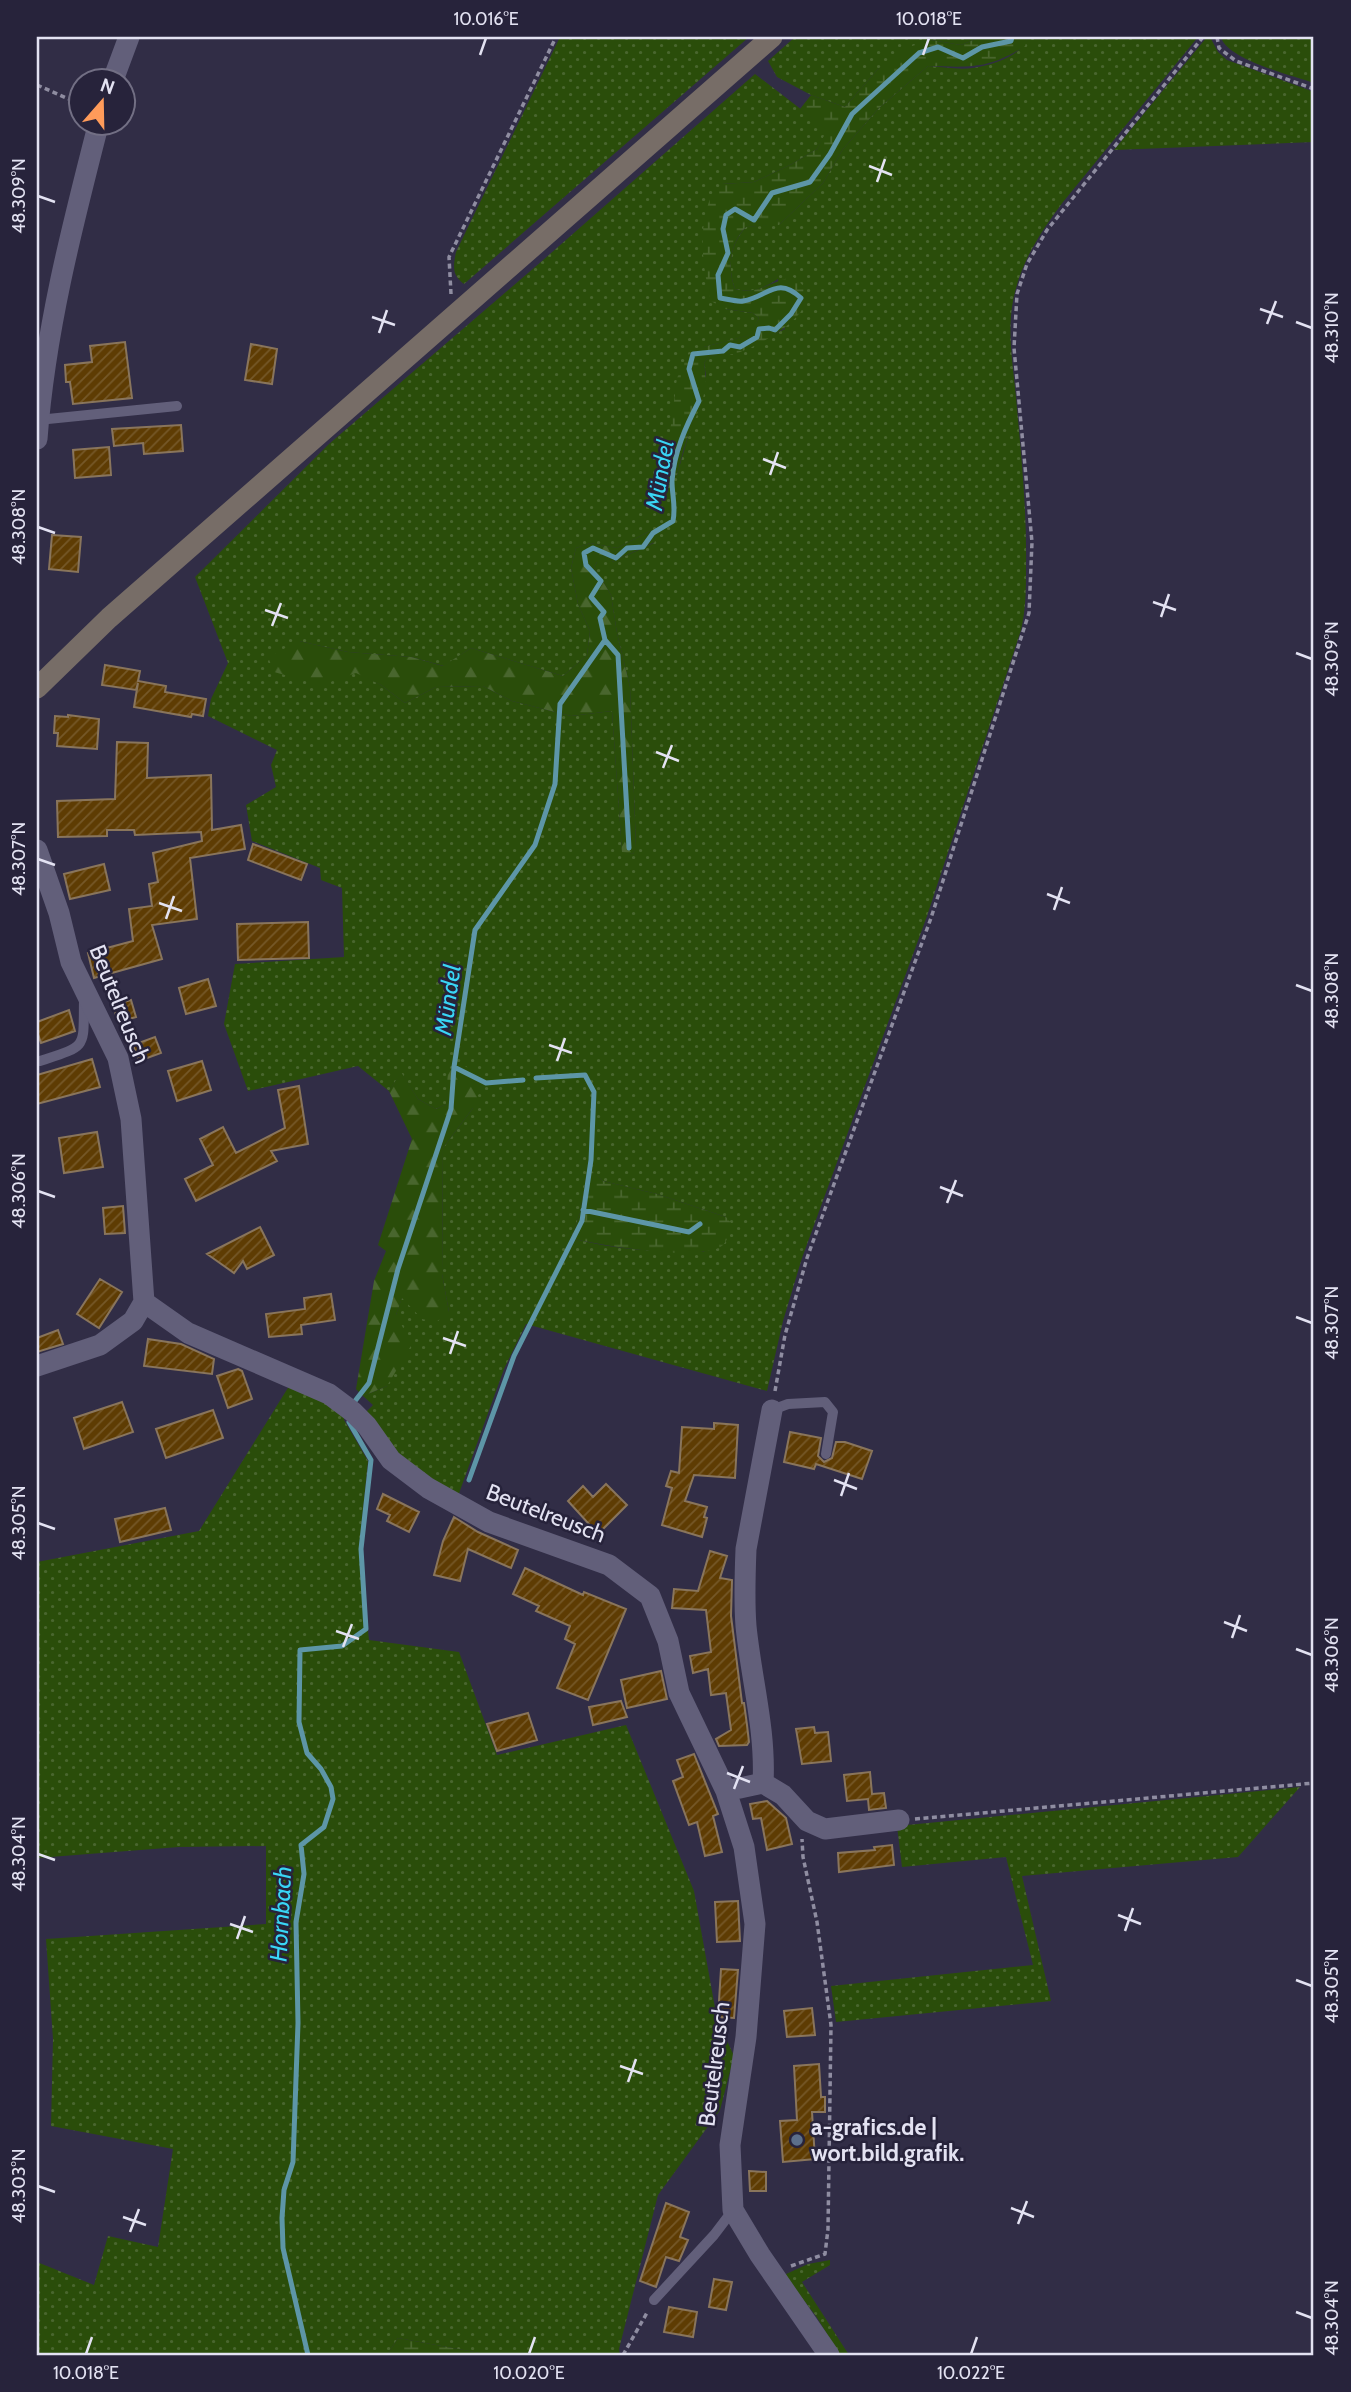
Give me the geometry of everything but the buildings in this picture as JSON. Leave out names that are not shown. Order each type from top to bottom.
[{"type":"main road","points":[[37,686],[108,618],[772,37]]},
{"type":"street","points":[[118,66],[129,37]]},
{"type":"street","points":[[37,430],[41,386],[64,256],[95,136]]},
{"type":"street","name":"Beutelreusch","points":[[37,854],[59,913],[71,962],[118,1058],[131,1119],[144,1302],[188,1333],[329,1394],[368,1426],[391,1460],[428,1488],[489,1522],[609,1565],[650,1596],[668,1641],[679,1693],[726,1790],[744,1847],[755,1924],[746,2037],[730,2146],[733,2210],[760,2255],[829,2355]]},
{"type":"street","points":[[37,1366],[100,1345],[133,1321],[144,1302]]},
{"type":"street","points":[[764,1783],[764,1760],[746,1626],[745,1572],[746,1549],[772,1410]]},
{"type":"street","points":[[726,1790],[764,1783],[783,1795],[807,1821],[825,1829],[899,1820]]},
{"type":"lane","points":[[37,430],[177,406]]},
{"type":"lane","points":[[40,1061],[75,1049],[81,1042],[85,1031],[86,994]]},
{"type":"lane","points":[[772,1410],[788,1404],[825,1402],[833,1412],[826,1454]]},
{"type":"lane","points":[[654,2300],[714,2235],[733,2210]]},
{"type":"path","points":[[458,312],[449,290],[449,257],[556,37]]},
{"type":"path","points":[[772,1410],[785,1335],[807,1258],[931,918],[1029,613],[1032,542],[1014,348],[1017,294],[1027,264],[1047,230],[1203,37]]},
{"type":"path","points":[[1217,37],[1219,48],[1236,61],[1314,89]]},
{"type":"path","points":[[37,85],[66,98]]},
{"type":"path","points":[[899,1820],[1314,1783]]},
{"type":"path","points":[[773,2273],[825,2255],[828,2229],[831,2025],[817,1922],[803,1857],[800,1814]]},
{"type":"path","points":[[623,2355],[654,2300]]},
{"type":"green space","points":[[560,37],[749,37],[464,284],[454,270],[456,252]]},
{"type":"green space","points":[[795,37],[981,37],[961,45],[931,40],[878,69],[845,107],[811,95],[777,77],[768,61]]},
{"type":"green space","points":[[981,37],[1028,37],[1025,46],[989,63],[928,66],[879,108],[843,149],[823,183],[779,225],[746,227],[736,240],[731,264],[735,289],[758,289],[793,277],[804,288],[806,300],[801,312],[790,323],[762,342],[734,354],[709,356],[704,363],[704,396],[677,475],[667,477],[666,463],[677,378],[688,355],[704,347],[749,335],[759,318],[753,313],[725,309],[711,301],[704,264],[703,239],[710,199],[722,184],[754,182],[817,149],[827,130],[800,109],[811,95],[845,107],[878,69],[909,47],[931,40],[961,45]]},
{"type":"green space","points":[[1028,37],[1198,37],[1063,202],[1032,249],[1016,287],[1011,313],[1012,361],[1026,524],[1026,591],[1021,630],[927,916],[802,1258],[783,1321],[767,1391],[526,1324],[504,1369],[458,1496],[405,1462],[364,1414],[373,1405],[363,1396],[387,1386],[396,1315],[402,1297],[449,1312],[442,1274],[443,1148],[473,1108],[446,1104],[436,1109],[418,1099],[401,1073],[389,1091],[358,1066],[248,1091],[224,1024],[235,964],[344,957],[342,888],[321,880],[320,868],[252,841],[246,805],[276,787],[271,765],[277,750],[208,716],[211,699],[228,663],[195,577],[329,444],[755,74],[828,130],[817,149],[792,164],[754,182],[722,184],[725,309],[753,313],[759,318],[750,335],[704,347],[678,410],[669,443],[667,477],[677,475],[706,375],[704,363],[709,356],[736,353],[785,329],[778,279],[757,289],[735,289],[731,272],[733,248],[746,227],[780,224],[823,183],[843,149],[879,108],[928,66],[962,69],[981,67],[1013,54],[1025,44]],"holes":[[[650,531],[654,543],[612,562],[597,562],[594,567],[611,595],[630,687],[636,847],[633,854],[622,851],[612,711],[571,716],[512,701],[483,686],[436,687],[405,703],[381,685],[299,641],[348,652],[411,657],[444,666],[471,648],[563,676],[587,655],[590,631],[578,604],[571,568],[576,548],[590,543],[617,548]],[[588,1167],[603,1181],[657,1194],[726,1217],[704,1252],[637,1250],[571,1238],[580,1213]]]},
{"type":"green space","points":[[1207,37],[1210,37],[1218,52],[1227,60],[1314,92],[1314,142],[1114,150]]},
{"type":"green space","points":[[1221,37],[1314,37],[1314,83],[1247,59],[1226,45]]},
{"type":"green space","points":[[650,531],[655,542],[612,562],[597,562],[594,567],[611,595],[630,687],[636,848],[633,854],[622,852],[612,711],[571,716],[512,701],[483,686],[436,687],[405,703],[381,685],[356,673],[321,685],[274,672],[268,657],[299,641],[348,652],[411,657],[443,666],[471,648],[563,676],[587,655],[590,631],[578,604],[571,568],[576,548],[590,543],[617,548]]},
{"type":"green space","points":[[462,1064],[477,1074],[482,1085],[473,1108],[443,1148],[442,1274],[449,1312],[436,1322],[422,1319],[402,1298],[396,1315],[412,1344],[387,1386],[363,1396],[356,1389],[374,1281],[386,1251],[378,1245],[412,1139],[389,1091],[401,1072],[418,1099],[436,1109],[446,1104],[448,1070]]},
{"type":"green space","points":[[588,1166],[603,1181],[657,1194],[726,1217],[732,1224],[726,1241],[712,1250],[674,1253],[603,1245],[571,1238],[580,1213]]},
{"type":"green space","points":[[291,1383],[344,1413],[344,1420],[368,1461],[359,1549],[369,1640],[459,1652],[497,1755],[626,1725],[694,1891],[717,2019],[734,2056],[720,2110],[658,2195],[619,2349],[620,2355],[491,2355],[398,2338],[387,2355],[37,2355],[37,2262],[94,2285],[108,2236],[158,2247],[173,2149],[51,2126],[53,2039],[46,1939],[266,1924],[266,1846],[179,1847],[37,1858],[37,1562],[199,1531]]},
{"type":"green space","points":[[1300,1787],[1238,1857],[1022,1876],[1051,2001],[836,2022],[831,1986],[1033,1965],[1006,1857],[902,1867],[897,1826]]},
{"type":"green space","points":[[830,2260],[830,2265],[802,2282],[849,2355],[840,2355],[816,2316],[784,2275],[808,2264]]},
{"type":"green space","points":[[398,2338],[491,2355],[387,2355]]},
{"type":"waterway","name":"Mündel","points":[[355,1401],[369,1383],[398,1269],[451,1109],[454,1067],[475,930],[535,845],[555,784],[560,704],[605,640],[600,618],[604,612],[591,597],[601,581],[586,565],[584,553],[593,548],[616,558],[627,548],[643,547],[653,533],[673,521],[672,481],[675,460],[699,401],[689,369],[693,354],[723,351],[730,345],[740,347],[757,337],[759,329],[775,330],[791,314],[801,298],[785,288],[772,289],[743,301],[720,298],[718,275],[728,253],[723,229],[726,215],[735,209],[754,220],[772,193],[810,182],[830,154],[852,114],[919,53],[938,47],[963,58],[982,47],[1011,41],[1012,37]]},
{"type":"waterway","points":[[605,640],[618,655],[629,848]]},
{"type":"waterway","points":[[454,1067],[486,1083],[523,1080]]},
{"type":"waterway","points":[[469,1480],[514,1356],[582,1221],[591,1160],[594,1092],[585,1075],[536,1078]]},
{"type":"waterway","points":[[583,1210],[689,1232],[700,1224]]},
{"type":"waterway","name":"Hornbach","points":[[308,2355],[283,2248],[282,2218],[284,2190],[293,2162],[298,2023],[296,1922],[304,1874],[301,1845],[324,1827],[333,1799],[331,1787],[321,1769],[307,1753],[299,1722],[300,1650],[342,1646],[366,1629],[361,1549],[371,1460],[349,1422]]},
{"type":"place","name":"a-grafics.de | wort.bild.grafik.","points":[[797,2140]]}]
